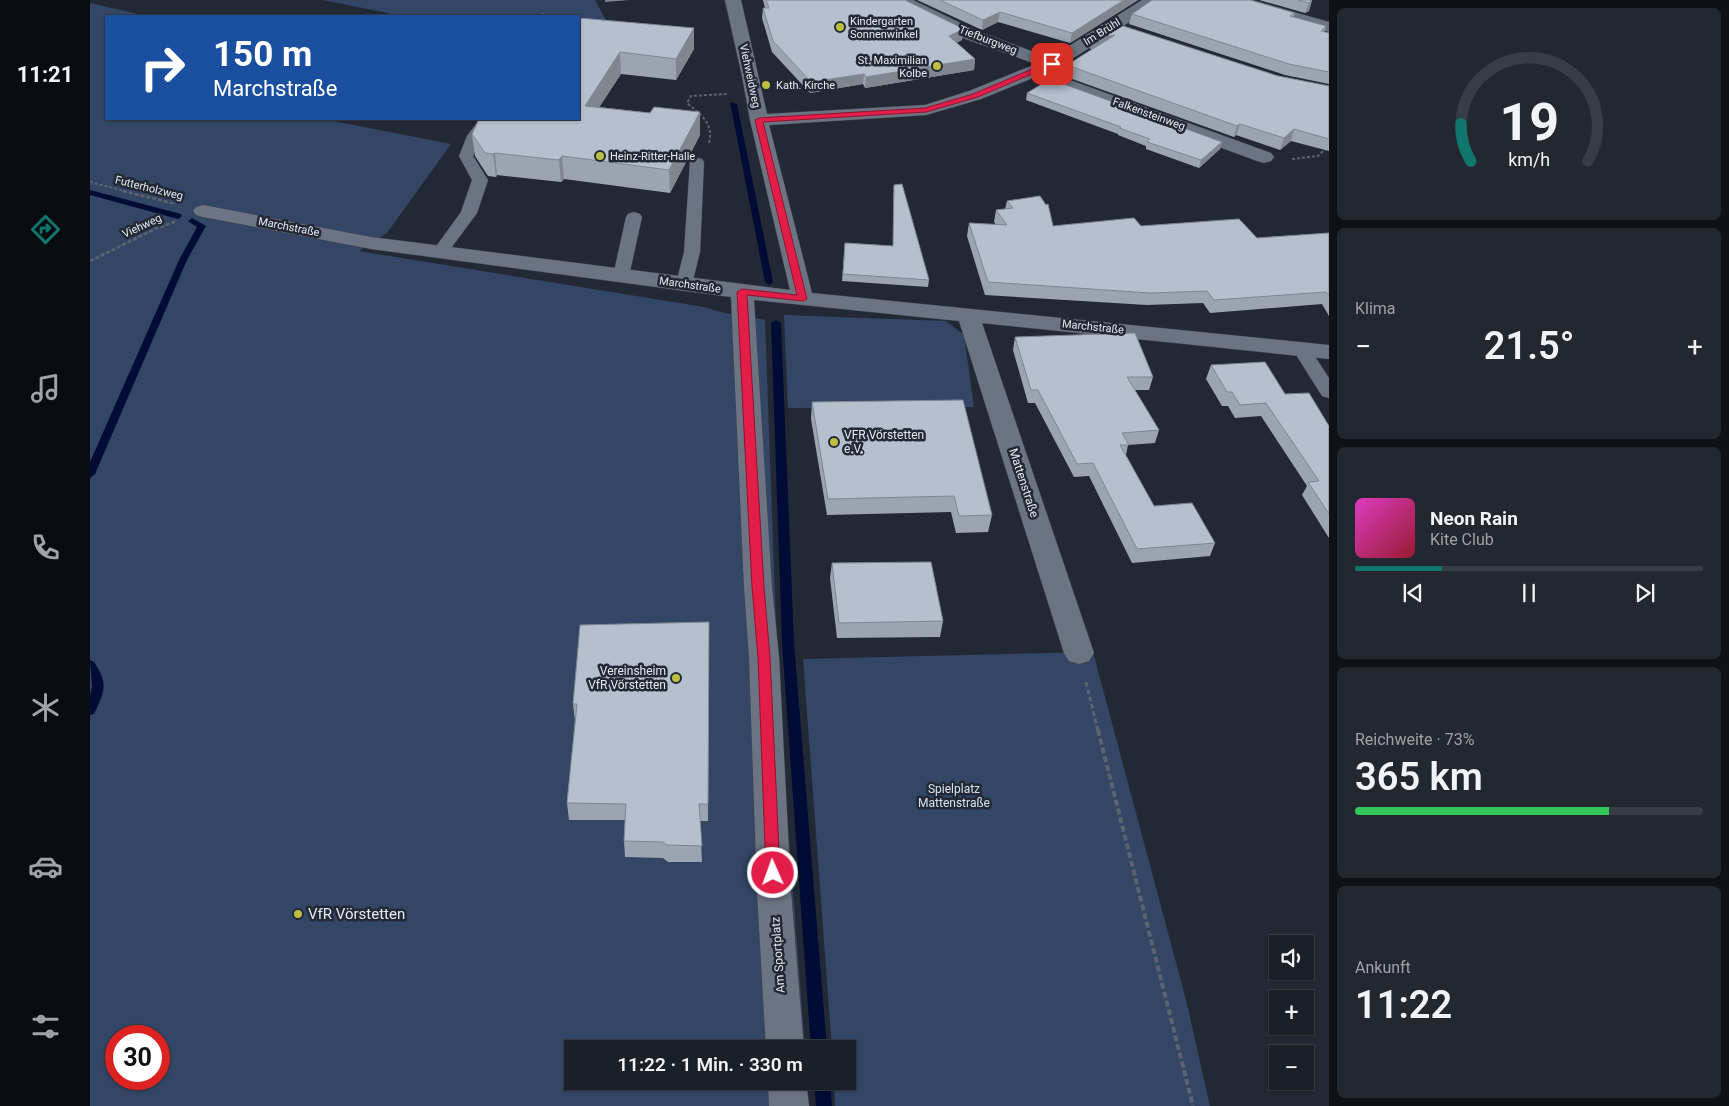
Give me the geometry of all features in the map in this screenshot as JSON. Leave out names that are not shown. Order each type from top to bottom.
[{"type":"street","name":"Viehweidweg","points":[[733,0],[759,120],[803,299]]},
{"type":"street","name":"Tiefburgweg","points":[[900,0],[969,34],[1052,64]]},
{"type":"street","name":"Im Brühl","points":[[759,120],[926,110],[975,95],[1052,64],[1153,0]]},
{"type":"street","points":[[1235,0],[1329,27]]},
{"type":"street","points":[[1113,26],[1132,32]]},
{"type":"street","name":"Falkensteinweg","points":[[1034,72],[1264,157]]},
{"type":"street","name":"Marchstraße","points":[[203,211],[371,243],[742,292],[1329,352]]},
{"type":"street","name":"Am Sportplatz","points":[[742,292],[758,587],[764,657],[774,892],[784,1040]]},
{"type":"street","name":"Mattenstraße","points":[[968,314],[1079,653]]},
{"type":"street","points":[[788,1090],[789,1106]]},
{"type":"lane","points":[[440,252],[472,205],[480,180],[466,156],[468,147],[484,122],[487,120]]},
{"type":"lane","points":[[684,284],[692,252],[697,162]]},
{"type":"lane","points":[[621,276],[634,217]]},
{"type":"lane","points":[[1302,350],[1329,392]]},
{"type":"path","points":[[697,162],[704,154],[712,129],[708,121],[687,103],[691,96],[710,95]]},
{"type":"path","points":[[1264,157],[1294,159],[1318,156],[1329,145]]},
{"type":"path","name":"Futterholzweg","points":[[90,182],[203,211]]},
{"type":"path","name":"Viehweg","points":[[90,261],[155,229],[203,211]]},
{"type":"path","points":[[1079,653],[1193,1106]]},
{"type":"green space","points":[[323,0],[595,0],[607,22],[580,25],[580,15],[389,15],[388,13]]},
{"type":"green space","points":[[90,3],[143,15],[105,15],[105,120],[328,120],[451,144],[387,233],[359,251],[704,307],[724,313],[765,320],[779,707],[804,1040],[564,1040],[564,1090],[808,1090],[809,1106],[90,1106]]},
{"type":"green space","points":[[784,315],[946,321],[964,335],[974,407],[788,408]]},
{"type":"green space","name":"Spielplatz Mattenstraße","points":[[1093,652],[1186,1000],[1210,1106],[835,1106],[834,1090],[856,1090],[856,1040],[831,1040],[803,659]]},
{"type":"building","points":[[766,0],[905,0],[964,29],[949,36],[975,59],[866,77],[864,74],[811,82],[773,41],[763,8],[769,8]]},
{"type":"building","points":[[940,0],[1124,0],[1072,33],[1000,12],[983,20]]},
{"type":"building","points":[[1152,0],[1250,0],[1295,13],[1290,16],[1326,26],[1321,31],[1329,33],[1329,72],[1289,64],[1132,14]]},
{"type":"building","points":[[1298,0],[1312,0],[1309,3]]},
{"type":"building","points":[[580,18],[694,28],[676,59],[620,52],[585,106],[650,113],[654,107],[700,112],[669,170],[562,156],[559,160],[485,153],[472,134],[479,120],[580,120]]},
{"type":"building","points":[[1117,24],[1278,76],[1329,86],[1329,139],[1294,129],[1284,138],[1240,124],[1237,126],[1067,65],[1115,35],[1093,39]]},
{"type":"building","points":[[1050,79],[1222,142],[1201,160],[1147,142],[1150,139],[1027,93]]},
{"type":"building","points":[[902,184],[929,280],[843,274],[845,243],[893,246],[894,185]]},
{"type":"building","points":[[1040,196],[1046,205],[1048,204],[1053,226],[1134,218],[1141,226],[1239,219],[1257,238],[1329,233],[1329,296],[1326,292],[1214,300],[1207,291],[1150,293],[988,282],[969,223],[1007,225],[996,210],[1013,208],[1007,201]]},
{"type":"building","points":[[1135,333],[1153,377],[1127,377],[1159,430],[1122,433],[1129,445],[1120,445],[1154,506],[1192,503],[1215,543],[1137,549],[1093,463],[1077,464],[1038,390],[1031,390],[1015,337]]},
{"type":"building","points":[[1265,362],[1285,394],[1309,393],[1329,426],[1329,514],[1308,482],[1319,481],[1266,403],[1240,405],[1232,392],[1227,392],[1211,365]]},
{"type":"building","points":[[963,400],[992,515],[959,516],[954,496],[828,499],[812,402]]},
{"type":"building","points":[[931,562],[943,621],[839,623],[832,563]]},
{"type":"building","points":[[709,622],[708,804],[699,804],[702,846],[624,841],[626,804],[567,803],[577,704],[573,704],[580,625]]},
{"type":"waterway","points":[[733,104],[769,282]]},
{"type":"waterway","points":[[90,192],[178,216]]},
{"type":"waterway","points":[[90,474],[183,260],[202,226],[192,221]]},
{"type":"waterway","points":[[776,323],[788,643],[818,1040]]},
{"type":"waterway","points":[[90,665],[98,682],[96,697],[90,710]]},
{"type":"waterway","points":[[823,1090],[824,1106]]},
{"type":"place","name":"Kindergarten Sonnenwinkel","points":[[840,27]]},
{"type":"place","name":"St. Maximilian Kolbe","points":[[937,66]]},
{"type":"place","name":"Kath. Kirche","points":[[766,85]]},
{"type":"place","name":"Heinz-Ritter-Halle","points":[[600,156]]},
{"type":"place","name":"VFR Vörstetten e.V.","points":[[834,442]]},
{"type":"place","name":"Vereinsheim VfR Vörstetten","points":[[676,678]]},
{"type":"place","name":"VfR Vörstetten","points":[[298,914]]},
{"type":"route","points":[[773,873],[764,657],[758,587],[742,292],[803,299],[759,120],[926,110],[975,95],[1052,64]]}]
